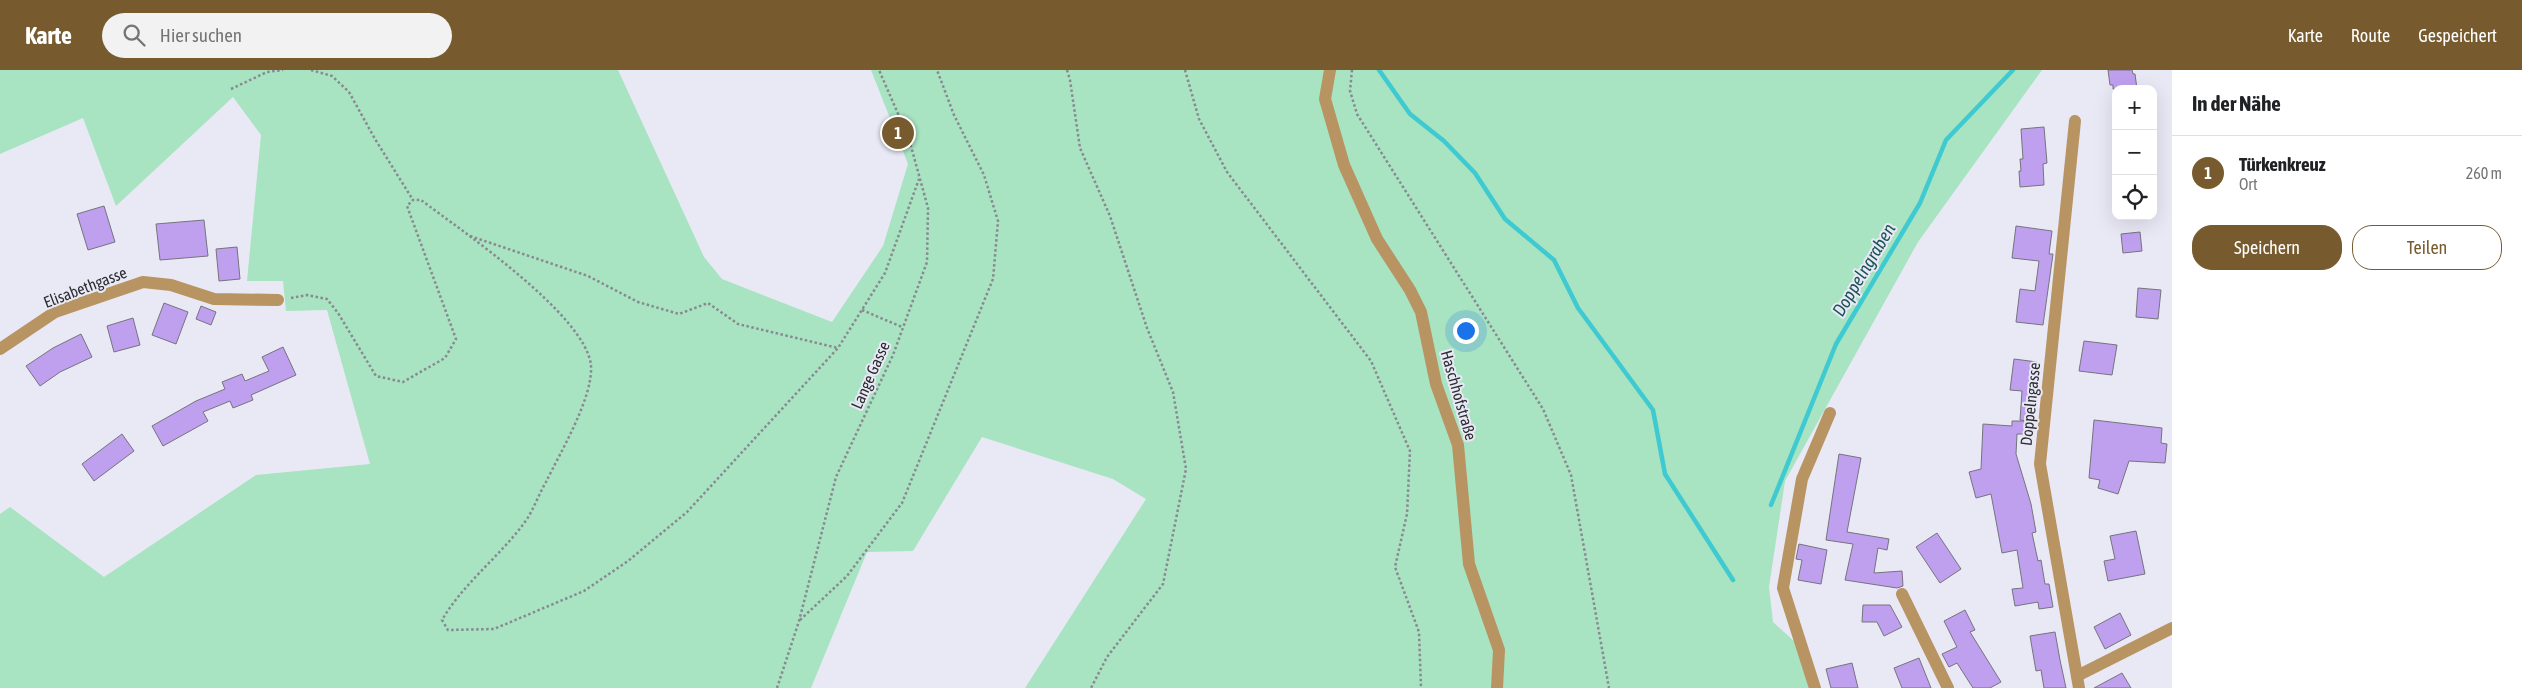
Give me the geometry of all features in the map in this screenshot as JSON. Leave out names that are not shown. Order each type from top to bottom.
[{"type":"street","name":"Haschhofstraße","points":[[1330,70],[1325,99],[1344,165],[1377,239],[1422,312],[1436,384],[1458,445],[1469,564],[1499,650],[1497,688]]},
{"type":"street","name":"Doppelngasse","points":[[2075,121],[2040,464],[2078,682]]},
{"type":"street","name":"Elisabethgasse","points":[[0,349],[55,312],[142,282],[171,285],[214,299],[278,300]]},
{"type":"street","points":[[1815,688],[1783,588],[1802,478],[1830,413]]},
{"type":"street","points":[[1902,594],[1948,688]]},
{"type":"street","points":[[2078,682],[2172,628]]},
{"type":"path","points":[[231,89],[267,72],[283,70]]},
{"type":"path","points":[[311,70],[332,76],[350,92],[375,139],[413,200]]},
{"type":"path","name":"Lange Gasse","points":[[777,688],[799,621],[836,477],[893,355],[927,262],[928,208],[909,139],[879,70]]},
{"type":"path","points":[[799,621],[847,576],[902,503],[956,366],[994,280],[998,221],[984,175],[954,115],[937,70]]},
{"type":"path","points":[[1067,70],[1080,148],[1110,216],[1147,328],[1173,392],[1186,469],[1162,584],[1107,657],[1091,688]]},
{"type":"path","points":[[1185,70],[1198,119],[1227,172],[1371,361],[1410,451],[1407,514],[1395,566],[1419,632],[1420,688]]},
{"type":"path","points":[[1352,70],[1350,91],[1357,114],[1543,409],[1571,475],[1609,688]]},
{"type":"path","points":[[278,300],[307,296],[327,299],[338,313],[376,376],[403,382],[445,358],[456,339],[414,230],[407,206],[413,200],[421,200],[552,304],[587,348],[591,367],[589,386],[574,425],[527,519],[442,620],[448,630],[494,629],[584,591],[628,561],[687,512],[838,348],[885,273],[919,179]]},
{"type":"path","points":[[468,236],[588,276],[638,302],[679,314],[708,303],[738,324],[838,348]]},
{"type":"path","points":[[862,310],[903,327]]},
{"type":"green space","points":[[0,70],[618,70],[704,257],[722,279],[832,322],[883,246],[908,164],[871,70],[2042,70],[1918,242],[1785,481],[1769,587],[1773,622],[1796,643],[1809,688],[1025,688],[1146,499],[1113,479],[982,437],[913,551],[867,552],[811,688],[0,688],[0,514],[10,507],[104,577],[256,475],[370,464],[327,310],[286,311],[283,281],[247,281],[261,135],[233,97],[116,206],[83,118],[0,154]]},
{"type":"building","points":[[2108,70],[2132,70],[2133,74],[2135,74],[2136,85],[2110,85]]},
{"type":"building","points":[[2044,127],[2047,163],[2043,164],[2044,185],[2020,187],[2020,159],[2023,159],[2021,129]]},
{"type":"building","points":[[104,206],[115,242],[88,250],[77,214]]},
{"type":"building","points":[[204,220],[208,256],[160,260],[156,224]]},
{"type":"building","points":[[2016,226],[2052,231],[2049,254],[2053,254],[2043,325],[2016,322],[2020,289],[2035,291],[2039,261],[2012,258]]},
{"type":"building","points":[[2140,232],[2142,251],[2123,253],[2121,234]]},
{"type":"building","points":[[237,247],[240,279],[219,281],[216,249]]},
{"type":"building","points":[[2138,288],[2161,290],[2158,319],[2136,317]]},
{"type":"building","points":[[164,303],[188,312],[176,344],[152,335]]},
{"type":"building","points":[[201,306],[216,312],[211,325],[196,319]]},
{"type":"building","points":[[133,318],[140,345],[114,352],[107,326]]},
{"type":"building","points":[[81,334],[92,357],[60,372],[40,386],[26,366],[53,348]]},
{"type":"building","points":[[2084,341],[2117,345],[2112,375],[2079,371]]},
{"type":"building","points":[[283,347],[296,375],[251,395],[253,400],[233,408],[230,401],[203,412],[208,421],[163,446],[152,426],[196,401],[225,389],[222,382],[242,374],[245,381],[269,371],[262,357]]},
{"type":"building","points":[[2014,359],[2037,362],[2029,421],[2020,420],[2022,391],[2010,390]]},
{"type":"building","points":[[2094,420],[2162,428],[2161,443],[2167,444],[2165,463],[2129,461],[2118,494],[2098,488],[2100,480],[2089,478]]},
{"type":"building","points":[[2012,421],[2029,421],[2029,434],[2017,434],[2016,454],[2031,504],[2036,532],[2032,533],[2038,561],[2041,560],[2045,584],[2049,584],[2053,607],[2039,609],[2038,602],[2015,606],[2012,589],[2023,588],[2017,550],[2002,553],[1991,494],[1976,498],[1969,472],[1981,469],[1983,424],[2012,426]]},
{"type":"building","points":[[122,434],[134,451],[94,481],[82,464]]},
{"type":"building","points":[[1839,454],[1861,458],[1847,532],[1889,539],[1887,550],[1878,548],[1874,573],[1902,571],[1903,586],[1897,588],[1845,580],[1853,544],[1826,540]]},
{"type":"building","points":[[2136,531],[2145,574],[2108,581],[2104,561],[2115,559],[2110,536]]},
{"type":"building","points":[[1937,533],[1961,569],[1940,583],[1916,547]]},
{"type":"building","points":[[1799,544],[1827,550],[1821,584],[1798,580],[1802,560],[1796,559]]},
{"type":"building","points":[[1863,605],[1890,605],[1902,627],[1884,636],[1877,622],[1862,622]]},
{"type":"building","points":[[1965,610],[1975,630],[1970,632],[2001,682],[1990,688],[1973,688],[1957,663],[1949,667],[1942,654],[1957,647],[1944,621]]},
{"type":"building","points":[[2120,613],[2131,635],[2105,649],[2094,627]]},
{"type":"building","points":[[2055,632],[2066,688],[2044,688],[2041,670],[2036,671],[2030,636]]},
{"type":"building","points":[[1919,658],[1931,688],[1902,688],[1894,668]]},
{"type":"building","points":[[1852,663],[1858,688],[1831,688],[1826,669]]},
{"type":"building","points":[[2122,673],[2131,688],[2094,688]]},
{"type":"waterway","points":[[1379,70],[1410,114],[1444,141],[1475,173],[1505,219],[1554,260],[1578,308],[1653,410],[1665,474],[1733,580]]},
{"type":"waterway","name":"Doppelngraben","points":[[1771,505],[1836,344],[1920,203],[1946,140],[2013,70]]},
{"type":"place","name":"Türkenkreuz","points":[[898,133]]}]
